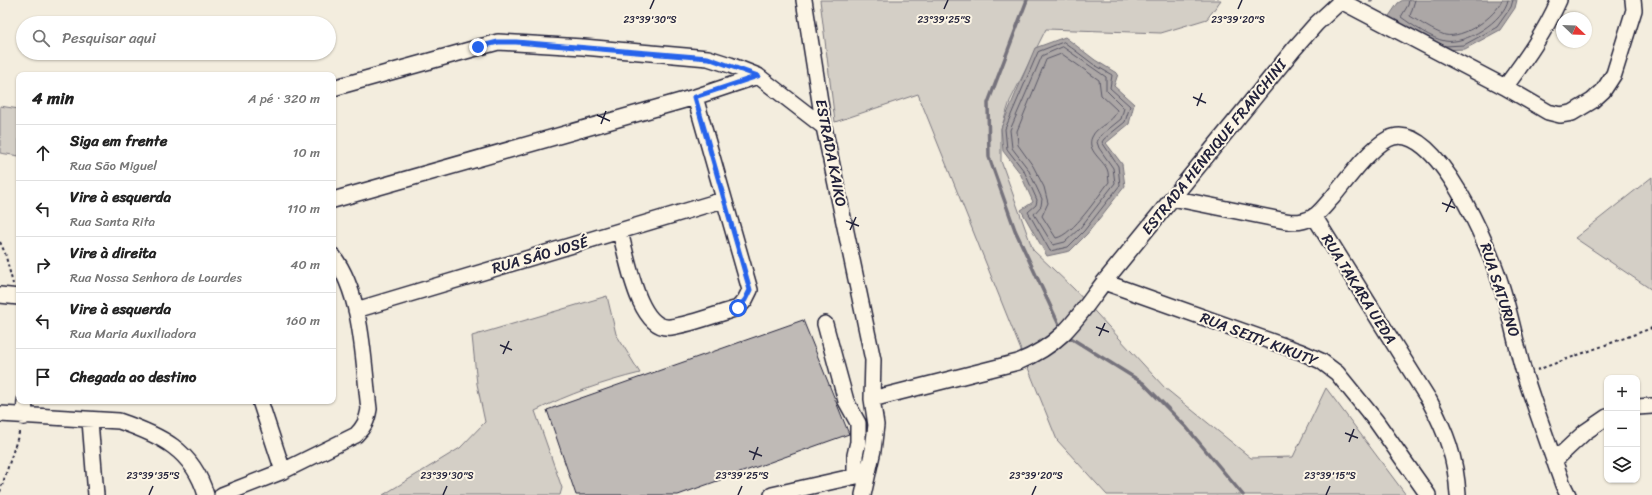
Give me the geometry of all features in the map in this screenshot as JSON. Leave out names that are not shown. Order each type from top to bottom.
[{"type":"street","name":"ESTRADA KAIKO","points":[[804,0],[824,127],[873,360],[872,400],[876,425],[873,450],[861,475]]},
{"type":"street","points":[[1505,87],[1534,48],[1550,20],[1559,0]]},
{"type":"street","points":[[1342,1],[1505,87],[1548,112],[1560,115],[1572,113],[1592,101],[1603,90],[1614,74],[1634,10],[1633,0]]},
{"type":"street","name":"ESTRADA HENRIQUE FRANCHINI","points":[[872,400],[1018,362],[1036,354],[1069,329],[1104,282],[1294,49],[1316,24],[1342,1]]},
{"type":"street","points":[[336,87],[498,42],[708,58],[758,76],[824,127]]},
{"type":"street","points":[[336,199],[695,97],[758,76]]},
{"type":"street","points":[[620,232],[641,306],[649,319],[657,325],[669,328],[738,308],[745,300],[750,290],[723,200],[695,97]]},
{"type":"street","name":"RUA SATURNO","points":[[1314,216],[1359,165],[1383,143],[1397,136],[1408,136],[1420,142],[1442,164],[1484,240],[1502,285],[1525,375],[1554,461],[1568,495]]},
{"type":"street","name":"RUA TAKARA UEDA","points":[[1172,198],[1291,222],[1300,222],[1314,216],[1429,400],[1445,430],[1453,457],[1458,495]]},
{"type":"street","name":"RUA SÃO JOSÉ","points":[[356,310],[723,200]]},
{"type":"street","points":[[222,495],[283,471],[356,436],[363,428],[367,420],[368,409],[356,310],[344,272],[336,260]]},
{"type":"street","name":"RUA SEITY KIKUTY","points":[[1104,282],[1301,352],[1321,361],[1337,373],[1376,421],[1428,495]]},
{"type":"street","points":[[0,295],[16,297]]},
{"type":"street","points":[[825,324],[846,401],[858,423],[858,442],[854,455],[861,475],[863,495]]},
{"type":"street","points":[[24,417],[25,404]]},
{"type":"street","points":[[261,404],[283,471]]},
{"type":"street","points":[[1640,408],[1652,406]]},
{"type":"street","points":[[0,414],[90,421],[119,421],[162,439],[174,447],[194,467],[201,478],[206,495]]},
{"type":"street","points":[[1554,461],[1584,432],[1604,420]]},
{"type":"street","points":[[90,421],[96,495]]},
{"type":"street","points":[[772,495],[861,475]]},
{"type":"path","points":[[0,242],[5,253],[16,290]]},
{"type":"path","points":[[1525,375],[1652,328]]},
{"type":"path","points":[[0,492],[24,417]]},
{"type":"shaded area","points":[[820,0],[1221,0],[1207,19],[1161,33],[1046,29],[1010,101],[1001,129],[1001,161],[1033,250],[1074,289],[1165,388],[1251,458],[1293,457],[1326,388],[1406,495],[1107,495],[1057,440],[918,94],[835,122]]},
{"type":"shaded area","points":[[0,106],[16,109],[16,156],[0,153]]},
{"type":"shaded area","points":[[1652,177],[1652,290],[1575,238]]},
{"type":"shaded area","points":[[607,296],[616,334],[640,373],[586,389],[535,411],[562,488],[560,495],[383,495],[460,448],[485,422],[477,384],[472,336]]},
{"type":"water","points":[[1403,0],[1517,0],[1515,8],[1500,30],[1465,49],[1442,50],[1387,19],[1398,3]]},
{"type":"water","points":[[1065,37],[1095,60],[1118,74],[1114,86],[1134,104],[1129,124],[1106,143],[1122,164],[1125,186],[1087,234],[1070,251],[1047,256],[1021,210],[1033,202],[1020,173],[1003,151],[1001,128],[1035,48]]},
{"type":"building","points":[[803,320],[849,434],[678,495],[576,495],[547,410]]},
{"type":"waterway","points":[[1027,0],[988,103],[989,157],[1015,230],[1061,329]]},
{"type":"waterway","points":[[1066,335],[1143,383],[1187,428],[1243,495]]},
{"type":"route","points":[[478,47],[498,42],[516,42],[708,58],[730,64],[758,76],[695,97],[723,200],[750,290],[745,300],[738,308]]}]
